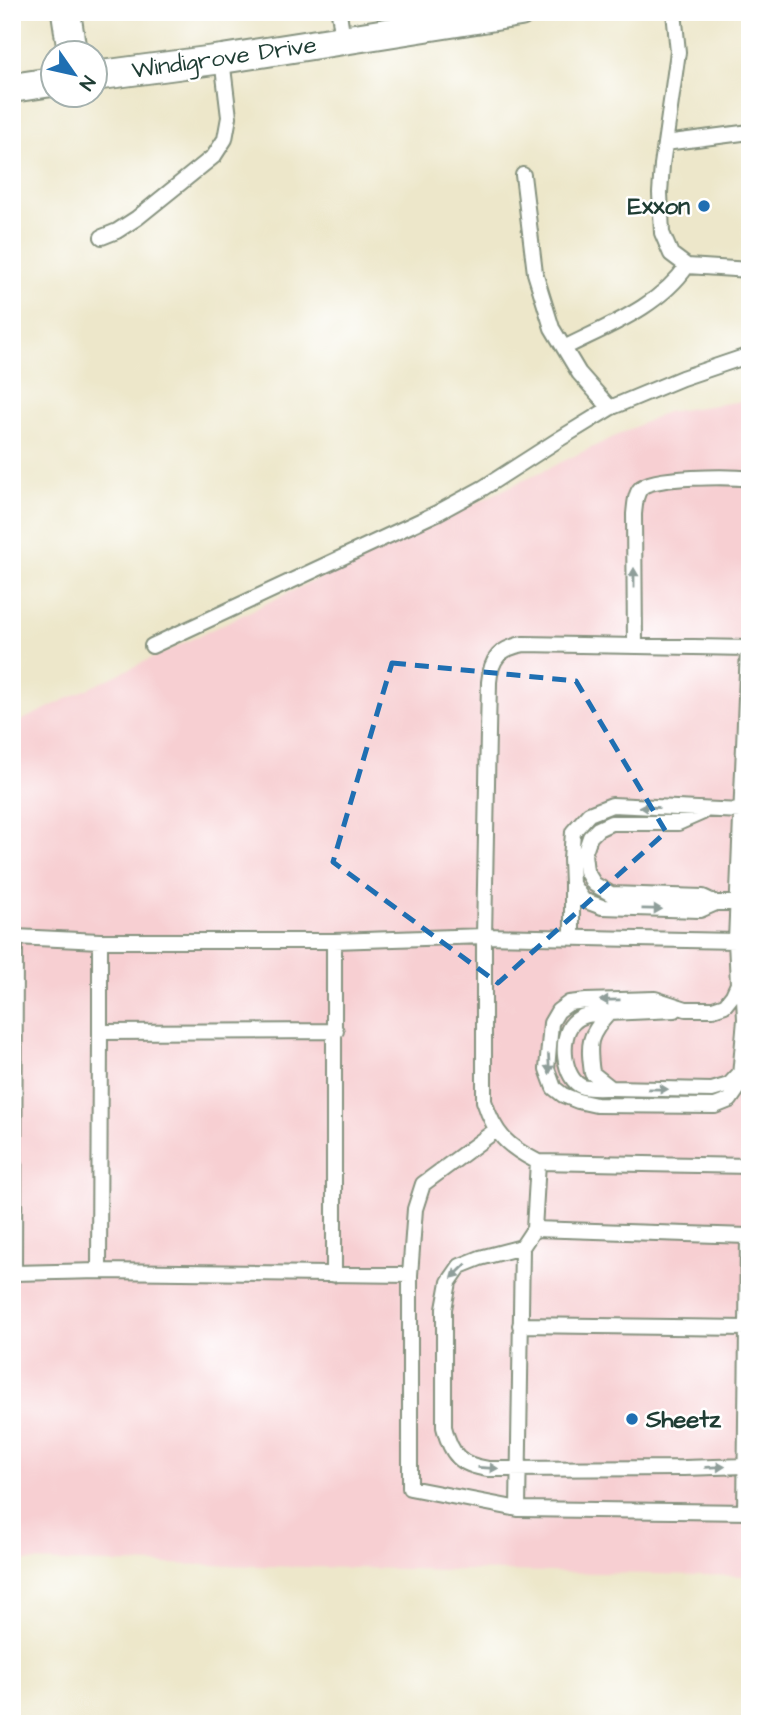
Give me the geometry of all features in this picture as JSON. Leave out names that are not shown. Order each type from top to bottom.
[{"type":"street","points":[[66,12],[70,38]]},
{"type":"street","name":"Windigrove Drive","points":[[108,74],[222,59],[341,26],[520,12]]},
{"type":"street","points":[[12,89],[38,84]]},
{"type":"lane","points":[[674,12],[678,51],[660,193],[662,233],[671,254],[687,266],[750,270]]},
{"type":"lane","points":[[102,237],[137,218],[214,156],[225,139],[229,117],[222,59]]},
{"type":"lane","points":[[665,143],[750,132]]},
{"type":"lane","points":[[523,175],[535,272],[552,328],[579,373],[610,408]]},
{"type":"lane","points":[[564,348],[655,299],[678,280],[687,266]]},
{"type":"lane","points":[[152,646],[437,513],[483,488],[610,408],[682,378],[750,355]]},
{"type":"lane","points":[[635,646],[634,514],[642,486],[678,479],[750,479]]},
{"type":"lane","points":[[687,1009],[655,999],[586,1000],[569,1003],[558,1011],[551,1023],[547,1069],[554,1088],[563,1095],[596,1105],[715,1106],[730,1100],[739,1087],[745,1019],[744,998],[738,984],[736,941],[749,648],[524,644],[512,646],[494,660],[489,682],[484,936],[484,1101],[489,1117],[496,1130],[514,1150],[538,1162],[750,1166]]},
{"type":"lane","points":[[572,938],[573,832],[589,814],[612,805],[741,811]]},
{"type":"lane","points":[[708,810],[678,823],[611,823],[598,829],[590,838],[584,854],[586,871],[594,884],[611,894],[703,897],[716,903]]},
{"type":"lane","points":[[572,884],[583,900],[602,907],[700,910],[716,903],[738,903]]},
{"type":"lane","points":[[410,1275],[99,1271],[14,1273],[15,937],[100,941],[334,941],[484,936],[736,941]]},
{"type":"lane","points":[[99,1271],[100,941]]},
{"type":"lane","points":[[334,941],[334,1275]]},
{"type":"lane","points":[[738,984],[725,1005],[713,1009],[586,1015],[573,1022],[567,1032],[565,1047],[566,1066],[572,1079],[582,1087],[712,1090],[729,1085],[740,1073]]},
{"type":"lane","points":[[609,1013],[596,1028],[589,1047],[592,1073],[611,1088]]},
{"type":"lane","points":[[100,1032],[335,1031]]},
{"type":"lane","points":[[496,1130],[423,1184],[415,1209],[410,1275],[410,1488],[518,1509],[747,1512],[748,1236],[534,1228]]},
{"type":"lane","points":[[518,1509],[522,1247],[534,1228],[538,1162]]},
{"type":"lane","points":[[522,1247],[460,1266],[449,1282],[444,1310],[444,1427],[448,1444],[459,1458],[473,1467],[488,1469],[746,1466]]},
{"type":"lane","points":[[520,1325],[747,1328]]},
{"type":"highlighted area","points":[[392,663],[576,681],[666,832],[498,983],[333,862]]},
{"type":"shaded area","points":[[750,400],[750,1576],[12,1561],[12,725],[666,412]]},
{"type":"place","name":"Exxon","points":[[704,206]]},
{"type":"place","name":"Sheetz","points":[[632,1419]]}]
